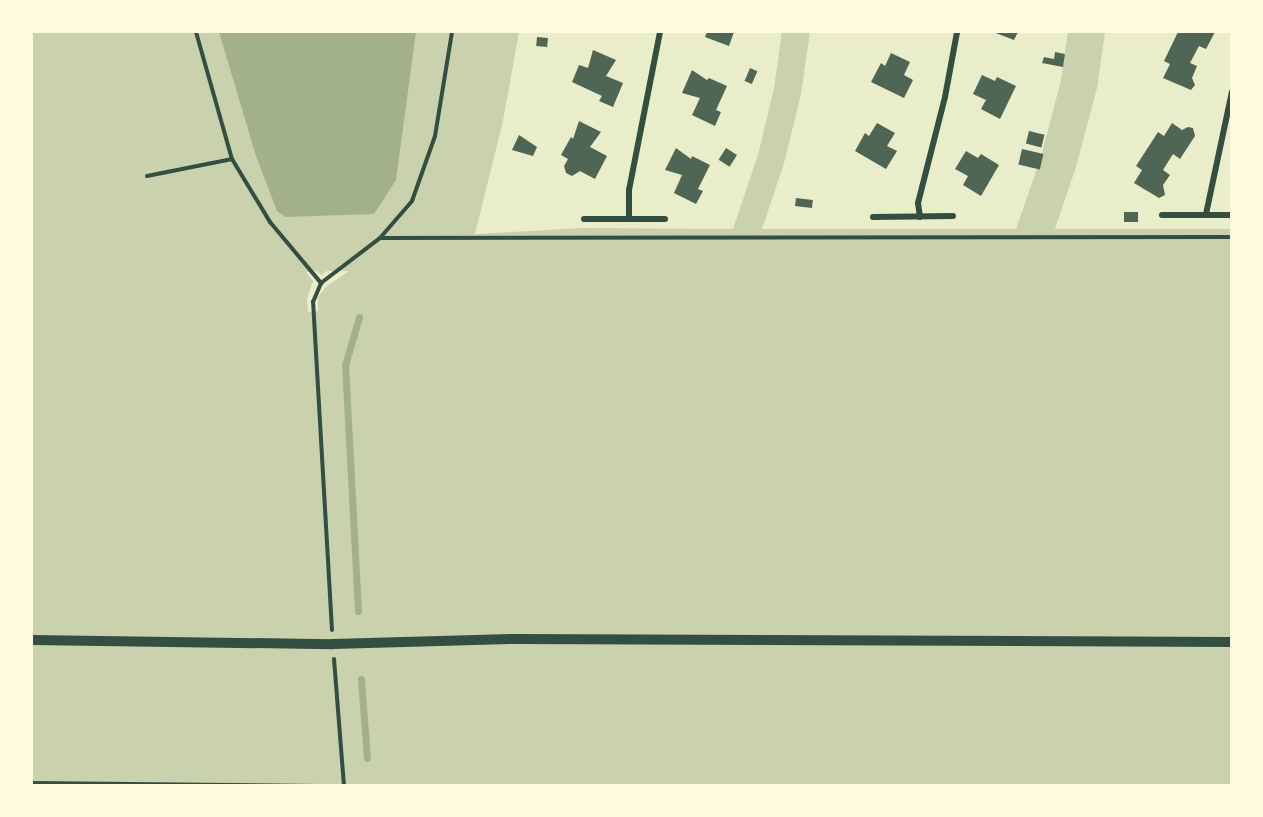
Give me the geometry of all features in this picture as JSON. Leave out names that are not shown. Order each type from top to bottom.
[{"type":"street","points":[[629,218],[629,190],[660,32]]},
{"type":"street","points":[[920,217],[918,203],[945,97],[957,32]]},
{"type":"street","points":[[1206,214],[1232,92]]},
{"type":"street","points":[[1162,215],[1232,215]]},
{"type":"street","points":[[873,217],[953,216]]},
{"type":"street","points":[[584,219],[665,219]]},
{"type":"street","points":[[32,640],[333,644],[516,639],[1232,642]]},
{"type":"path","points":[[196,32],[232,159],[270,222],[321,283]]},
{"type":"path","points":[[32,783],[342,786],[313,302],[321,283],[380,238],[412,201],[431,147],[452,32]]},
{"type":"path","points":[[147,176],[232,159]]},
{"type":"path","points":[[380,238],[1232,237]]},
{"type":"shaded area","points":[[32,32],[519,32],[503,121],[475,234],[582,228],[733,229],[758,155],[774,88],[782,32],[810,32],[801,94],[784,163],[762,229],[1016,229],[1041,157],[1061,80],[1068,32],[1105,32],[1097,88],[1076,167],[1055,229],[1231,229],[1231,785],[32,785]],"holes":[[[317,271],[321,275],[327,271],[349,271],[327,286],[318,297],[318,311],[308,312],[307,299],[313,281],[306,272]]]},
{"type":"shaded area","points":[[219,32],[416,32],[396,180],[374,214],[286,217],[277,211],[256,156]]},
{"type":"building","points":[[707,32],[734,32],[729,46],[705,37]]},
{"type":"building","points":[[993,32],[1018,32],[1014,40]]},
{"type":"building","points":[[1178,32],[1215,32],[1206,49],[1199,46],[1190,63],[1197,66],[1192,78],[1195,85],[1191,90],[1163,78],[1170,64],[1164,61]]},
{"type":"building","points":[[537,37],[548,38],[547,47],[536,46]]},
{"type":"building","points":[[593,50],[616,60],[606,76],[623,83],[613,107],[599,101],[602,96],[572,82],[579,65],[588,68]]},
{"type":"building","points":[[1055,52],[1065,54],[1063,67],[1042,63],[1044,57],[1054,59]]},
{"type":"building","points":[[891,53],[910,62],[904,75],[913,80],[904,98],[871,82],[881,63],[885,66]]},
{"type":"building","points":[[750,68],[757,71],[752,84],[745,81]]},
{"type":"building","points":[[692,70],[707,80],[709,78],[727,86],[716,110],[721,112],[715,126],[692,115],[700,98],[682,93]]},
{"type":"building","points":[[982,75],[995,81],[997,77],[1016,86],[1000,119],[981,109],[986,100],[973,94]]},
{"type":"building","points":[[579,121],[601,132],[590,147],[607,156],[595,179],[580,171],[572,176],[566,173],[564,166],[568,159],[561,155],[571,137],[573,139]]},
{"type":"building","points":[[877,123],[895,133],[887,146],[897,151],[886,169],[855,151],[865,133],[869,136]]},
{"type":"building","points":[[1172,123],[1182,130],[1188,127],[1193,128],[1195,136],[1180,159],[1173,154],[1163,170],[1170,175],[1163,185],[1165,195],[1159,198],[1134,183],[1142,170],[1136,166],[1158,132],[1164,136]]},
{"type":"building","points":[[1029,131],[1045,135],[1041,147],[1026,144]]},
{"type":"building","points":[[519,135],[537,147],[533,156],[512,150]]},
{"type":"building","points":[[676,148],[691,159],[692,156],[710,165],[698,189],[703,191],[696,204],[674,193],[682,175],[665,170]]},
{"type":"building","points":[[726,148],[737,155],[730,167],[719,160]]},
{"type":"building","points":[[1022,149],[1043,154],[1040,170],[1018,165]]},
{"type":"building","points":[[966,151],[978,158],[981,154],[999,165],[981,196],[963,185],[968,176],[955,169]]},
{"type":"building","points":[[796,198],[813,200],[812,208],[795,206]]},
{"type":"building","points":[[1124,212],[1138,212],[1138,222],[1124,222]]},
{"type":"waterway","points":[[358,611],[345,365],[359,317]]},
{"type":"waterway","points":[[361,679],[367,758]]}]
